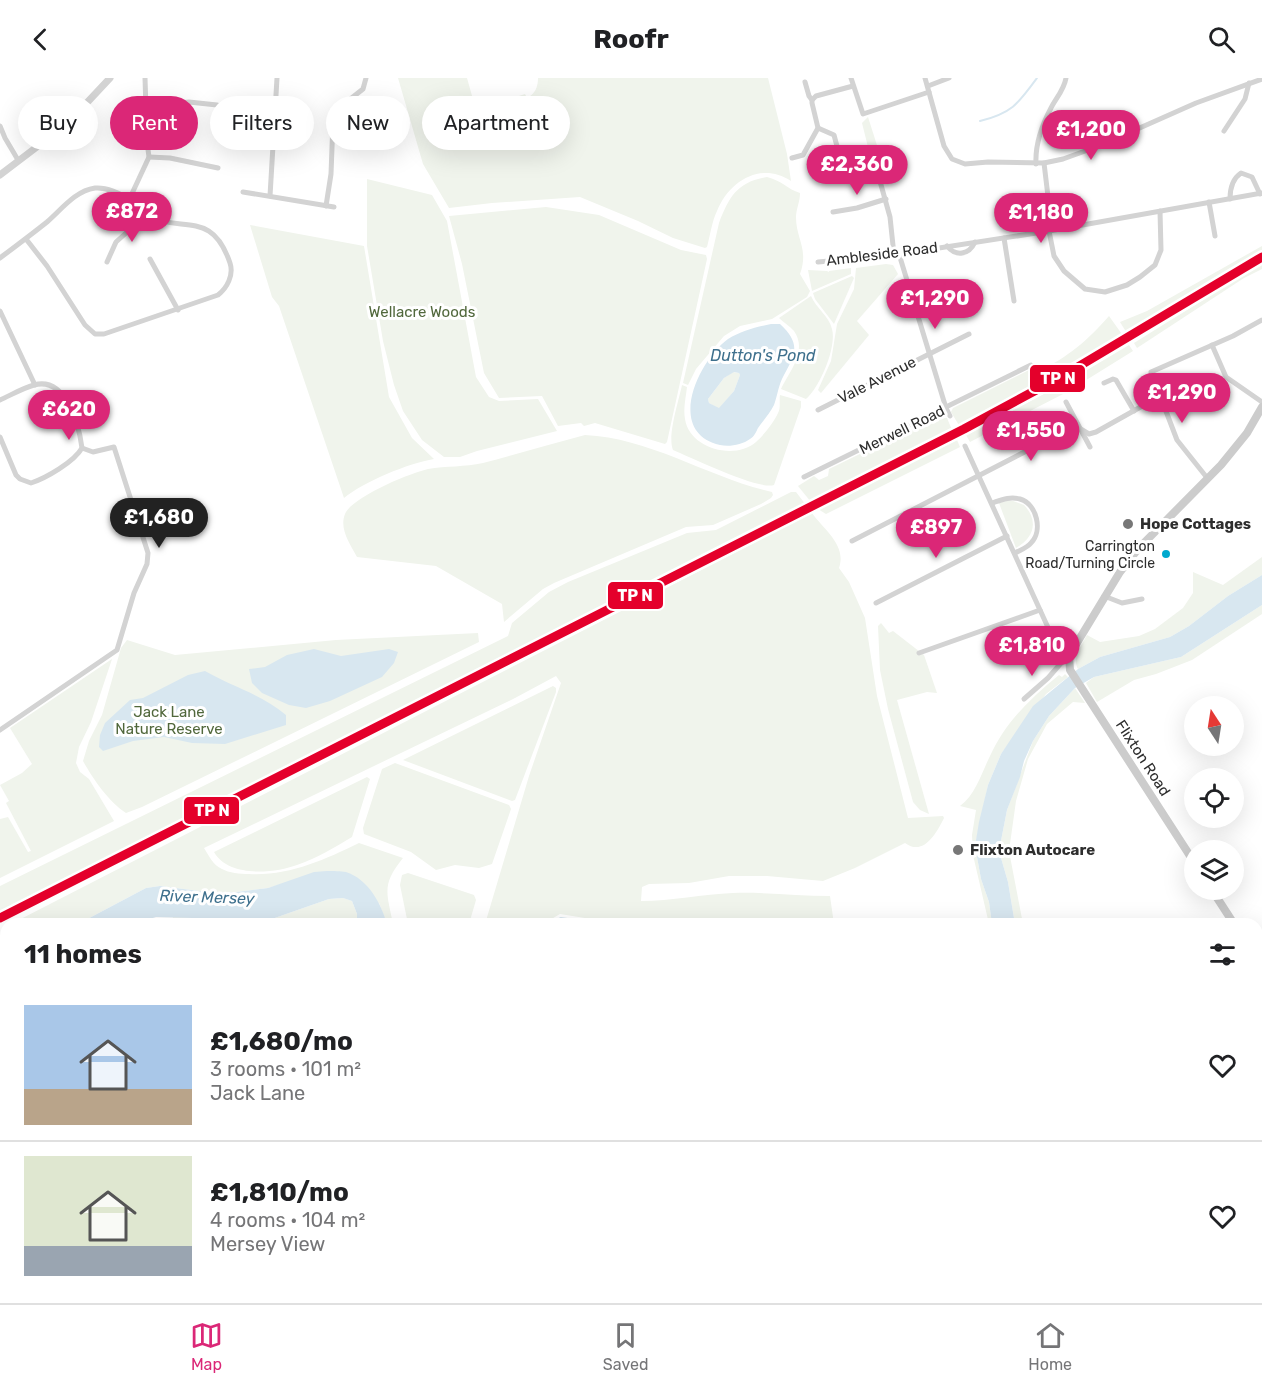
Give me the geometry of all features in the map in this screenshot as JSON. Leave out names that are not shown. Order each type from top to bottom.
[{"type":"main road","points":[[1069,660],[1074,646],[1104,596],[1138,549],[1208,479],[1239,444],[1262,407]]},
{"type":"main road","name":"Flixton Road","points":[[1069,660],[1070,670],[1184,847]]},
{"type":"main road","points":[[1218,900],[1230,918]]},
{"type":"street","points":[[0,175],[67,124],[110,78]]},
{"type":"street","points":[[145,78],[146,96]]},
{"type":"street","points":[[270,196],[277,78]]},
{"type":"street","points":[[326,206],[332,174],[334,115],[345,102],[363,90],[366,78]]},
{"type":"street","points":[[851,78],[863,114],[929,92]]},
{"type":"street","points":[[925,78],[939,131],[952,159],[958,163],[1036,164],[1063,159],[1099,146],[1196,103],[1262,79]]},
{"type":"street","points":[[927,86],[949,78]]},
{"type":"street","points":[[1036,164],[1035,150],[1050,109],[1062,91],[1066,78]]},
{"type":"street","points":[[792,158],[803,155],[818,128],[812,100],[808,96],[805,82]]},
{"type":"street","points":[[1224,131],[1245,99],[1249,83]]},
{"type":"street","points":[[812,100],[816,96],[854,86]]},
{"type":"street","points":[[0,126],[18,160]]},
{"type":"street","points":[[818,128],[834,135],[837,150]]},
{"type":"street","points":[[129,200],[149,157],[148,150]]},
{"type":"street","points":[[149,157],[170,158],[218,168]]},
{"type":"street","points":[[1044,163],[1054,256],[1058,264],[1085,289],[1098,292],[1113,290],[1140,277],[1155,265],[1161,250],[1160,211]]},
{"type":"street","points":[[876,167],[886,199],[897,254],[950,416]]},
{"type":"street","name":"Ambleside Road","points":[[818,262],[897,254],[1050,231],[1261,194],[1252,177],[1242,173],[1236,177],[1230,189],[1230,199]]},
{"type":"street","points":[[0,258],[71,200],[95,188],[108,189],[129,200],[145,216],[209,231],[220,241],[231,264],[231,275],[224,290],[211,298],[104,334],[95,334],[86,325],[26,239]]},
{"type":"street","points":[[243,192],[334,207]]},
{"type":"street","points":[[833,212],[886,199]]},
{"type":"street","points":[[1209,202],[1215,236]]},
{"type":"street","points":[[840,211],[842,219]]},
{"type":"street","points":[[107,257],[116,242],[145,216]]},
{"type":"street","points":[[1004,238],[1014,301]]},
{"type":"street","name":"Ambleside Road","points":[[947,246],[953,252],[963,253],[970,250],[975,242]]},
{"type":"street","points":[[150,264],[178,310]]},
{"type":"street","points":[[0,311],[34,385]]},
{"type":"street","points":[[1208,479],[1177,440],[1150,372],[1243,331],[1262,320]]},
{"type":"street","name":"Vale Avenue","points":[[818,410],[969,334]]},
{"type":"street","points":[[1212,345],[1226,377],[1262,402]]},
{"type":"street","name":"Merwell Road","points":[[804,477],[1031,365]]},
{"type":"street","points":[[1104,383],[1116,380],[1134,411]]},
{"type":"street","points":[[0,400],[34,385],[53,387],[65,396],[82,448],[93,453],[114,447],[148,553],[147,564],[134,592],[117,650],[0,730]]},
{"type":"street","points":[[852,541],[1073,427],[1089,434],[1096,432],[1152,400],[1160,398]]},
{"type":"street","points":[[1066,402],[1090,447]]},
{"type":"street","points":[[0,437],[16,475],[31,483],[50,474],[74,457],[82,448]]},
{"type":"street","points":[[965,446],[1053,638],[1074,646]]},
{"type":"street","points":[[992,503],[1018,498],[1029,505],[1036,516],[1038,528],[1034,539],[1025,548],[1015,553]]},
{"type":"street","points":[[876,603],[1007,536]]},
{"type":"street","points":[[1104,596],[1122,603],[1142,599]]},
{"type":"street","points":[[919,653],[1041,610]]},
{"type":"street","points":[[1024,699],[1062,662],[1069,660]]},
{"type":"green space","points":[[398,78],[467,78],[472,96],[422,96],[422,150],[570,150],[570,96],[530,96],[535,90],[538,78],[768,78],[787,154],[791,181],[780,175],[768,173],[747,177],[738,183],[722,200],[705,248],[673,238],[580,197],[449,208],[423,164],[410,119],[410,96],[403,96]]},
{"type":"green space","points":[[868,117],[882,161],[878,163],[871,159],[862,123]]},
{"type":"green space","points":[[767,177],[800,193],[796,217],[803,251],[800,274],[810,291],[807,297],[772,319],[740,326],[724,336],[696,369],[688,385],[683,383],[719,223],[726,206],[741,187]]},
{"type":"green space","name":"Wellacre Woods","points":[[367,179],[432,195],[447,221],[476,377],[489,397],[499,401],[538,399],[557,431],[460,457],[444,457],[422,440],[403,411],[383,341],[367,246]]},
{"type":"green space","points":[[546,207],[599,215],[681,250],[706,255],[707,259],[665,444],[595,423],[584,426],[581,423],[558,426],[542,396],[499,398],[484,373],[462,264],[449,216]]},
{"type":"green space","points":[[250,225],[364,246],[389,397],[412,438],[434,459],[387,474],[344,498],[279,306],[272,297]]},
{"type":"green space","points":[[1262,246],[1262,253],[1128,335],[1120,322],[1147,311]]},
{"type":"green space","points":[[1262,263],[1262,269],[1244,278],[1137,348],[1134,343]]},
{"type":"green space","points":[[893,265],[898,274],[857,321],[869,335],[821,393],[818,390],[831,361],[837,324],[854,289],[856,268]]},
{"type":"green space","points":[[851,268],[851,274],[812,291],[808,270],[829,272]]},
{"type":"green space","points":[[852,276],[854,278],[834,324],[813,293]]},
{"type":"green space","points":[[811,296],[828,320],[833,337],[830,356],[822,376],[806,399],[781,389],[796,361],[799,346],[794,331],[779,318]]},
{"type":"green space","points":[[1109,316],[1124,337],[960,427],[951,412],[953,408],[1035,367],[1038,372],[1049,366],[1076,348]]},
{"type":"green space","points":[[1129,345],[1133,351],[1067,392],[970,442],[966,435],[1072,379]]},
{"type":"green space","points":[[733,372],[740,375],[734,391],[719,409],[709,403],[708,399],[724,378]]},
{"type":"green space","points":[[682,385],[687,387],[684,411],[688,429],[703,444],[725,451],[747,448],[759,439],[778,413],[780,395],[801,401],[801,407],[774,485],[754,483],[673,450],[672,427]]},
{"type":"green space","points":[[938,416],[947,418],[952,430],[811,502],[798,486],[814,476],[819,480],[828,476],[829,469]]},
{"type":"green space","points":[[585,435],[633,443],[725,478],[772,492],[773,495],[761,504],[713,525],[686,527],[554,583],[543,589],[504,622],[502,604],[436,566],[357,557],[346,536],[343,525],[345,514],[350,507],[370,493],[408,475],[428,469],[483,463]]},
{"type":"green space","points":[[957,440],[960,447],[826,514],[818,509]]},
{"type":"green space","points":[[791,492],[796,492],[806,505],[0,913],[0,886],[508,636],[512,623],[549,592],[687,533],[716,530]]},
{"type":"green space","points":[[1007,501],[1024,505],[1032,517],[1030,534],[1016,548],[999,503]]},
{"type":"green space","points":[[812,513],[837,545],[841,560],[839,568],[849,582],[865,618],[877,696],[908,818],[943,816],[944,818],[934,836],[924,845],[912,847],[905,843],[823,881],[767,876],[729,876],[689,883],[649,884],[642,887],[641,901],[733,893],[830,896],[833,918],[585,918],[560,914],[553,918],[487,918],[529,776],[561,683],[556,676],[204,848],[219,867],[242,874],[292,870],[359,843],[403,858],[391,875],[389,883],[388,897],[392,918],[385,918],[379,903],[288,882],[268,888],[237,892],[207,892],[160,886],[146,888],[89,918],[23,918]]},
{"type":"green space","points":[[1262,557],[1262,575],[1228,596],[1189,626],[1170,637],[1100,657],[1078,669],[1077,656],[1087,635],[1100,642],[1139,636],[1155,629],[1183,608],[1193,593],[1193,572],[1223,585]]},
{"type":"green space","points":[[1262,605],[1262,614],[1192,660],[1134,680],[1097,702],[1086,683],[1094,677],[1181,657]]},
{"type":"green space","points":[[881,623],[889,633],[893,631],[924,655],[937,693],[927,692],[897,700],[929,814],[920,810],[913,802],[888,709],[880,670],[878,626]]},
{"type":"green space","name":"Jack Lane Nature Reserve","points":[[478,633],[479,642],[126,813],[102,790],[83,761],[89,741],[102,715],[121,648],[127,640],[175,655],[336,640]]},
{"type":"green space","points":[[112,659],[91,722],[79,747],[76,763],[80,772],[89,779],[114,821],[0,878],[0,819],[8,817],[28,852],[31,851],[6,803],[9,801],[0,785],[22,773],[32,764],[10,728]]},
{"type":"green space","points":[[1065,674],[1068,677],[1046,694],[1001,754],[988,785],[975,846],[981,879],[989,902],[991,918],[988,918],[973,855],[972,835],[976,810],[960,806],[974,790],[996,743],[1011,721],[1048,684],[1059,675],[1062,677]]},
{"type":"green space","points":[[553,686],[556,692],[515,800],[512,801],[403,760]]},
{"type":"green space","points":[[1075,688],[1085,703],[1073,702],[1047,724],[1028,759],[1016,801],[1009,851],[1022,918],[1014,918],[1008,882],[999,851],[1007,810],[1033,741],[1049,716]]},
{"type":"green space","points":[[395,763],[509,805],[511,809],[492,864],[479,868],[455,865],[436,870],[411,852],[364,834],[363,828],[382,769]]},
{"type":"green space","points":[[367,777],[370,779],[352,837],[318,856],[287,868],[252,871],[230,866],[214,852]]},
{"type":"green space","points":[[408,873],[474,895],[476,900],[471,918],[407,918],[400,885],[402,875]]},
{"type":"green space","points":[[343,898],[352,901],[357,918],[275,918],[329,899]]},
{"type":"water","name":"Dutton's Pond","points":[[771,324],[780,324],[792,338],[794,345],[793,357],[772,408],[754,436],[743,443],[724,446],[703,438],[694,426],[690,412],[692,395],[706,363],[728,339]],"holes":[[[734,372],[739,373],[734,391],[719,408],[709,403],[708,399],[724,378]]]},
{"type":"water","points":[[1262,575],[1262,605],[1181,657],[1094,677],[1075,688],[1049,716],[1033,741],[1024,761],[1007,810],[999,851],[1008,882],[1014,918],[991,918],[975,846],[979,822],[988,785],[1001,754],[1033,706],[1078,669],[1100,657],[1170,637],[1189,626],[1228,596]]},
{"type":"water","points":[[314,649],[341,656],[389,649],[398,652],[394,663],[382,677],[330,701],[306,708],[289,705],[262,693],[252,683],[249,669],[265,667],[287,655]]},
{"type":"water","points":[[205,671],[257,696],[276,708],[286,715],[286,725],[225,744],[192,743],[164,737],[133,741],[103,751],[99,747],[100,735],[105,723],[130,700],[143,698],[188,675]]},
{"type":"water","name":"River Mersey","points":[[314,872],[346,872],[354,875],[367,886],[377,900],[385,918],[357,918],[352,901],[343,898],[329,899],[275,918],[89,918],[146,888],[160,886],[207,892],[237,892],[268,888]]},
{"type":"waterway","points":[[980,121],[1007,111],[1025,95],[1037,78]]},
{"type":"transit line","points":[[0,918],[964,429],[1066,374],[1262,257]]},
{"type":"place","name":"Hope Cottages","points":[[1128,524]]},
{"type":"place","name":"Carrington Road/Turning Circle","points":[[1166,554]]},
{"type":"place","name":"Flixton Autocare","points":[[958,850]]}]
